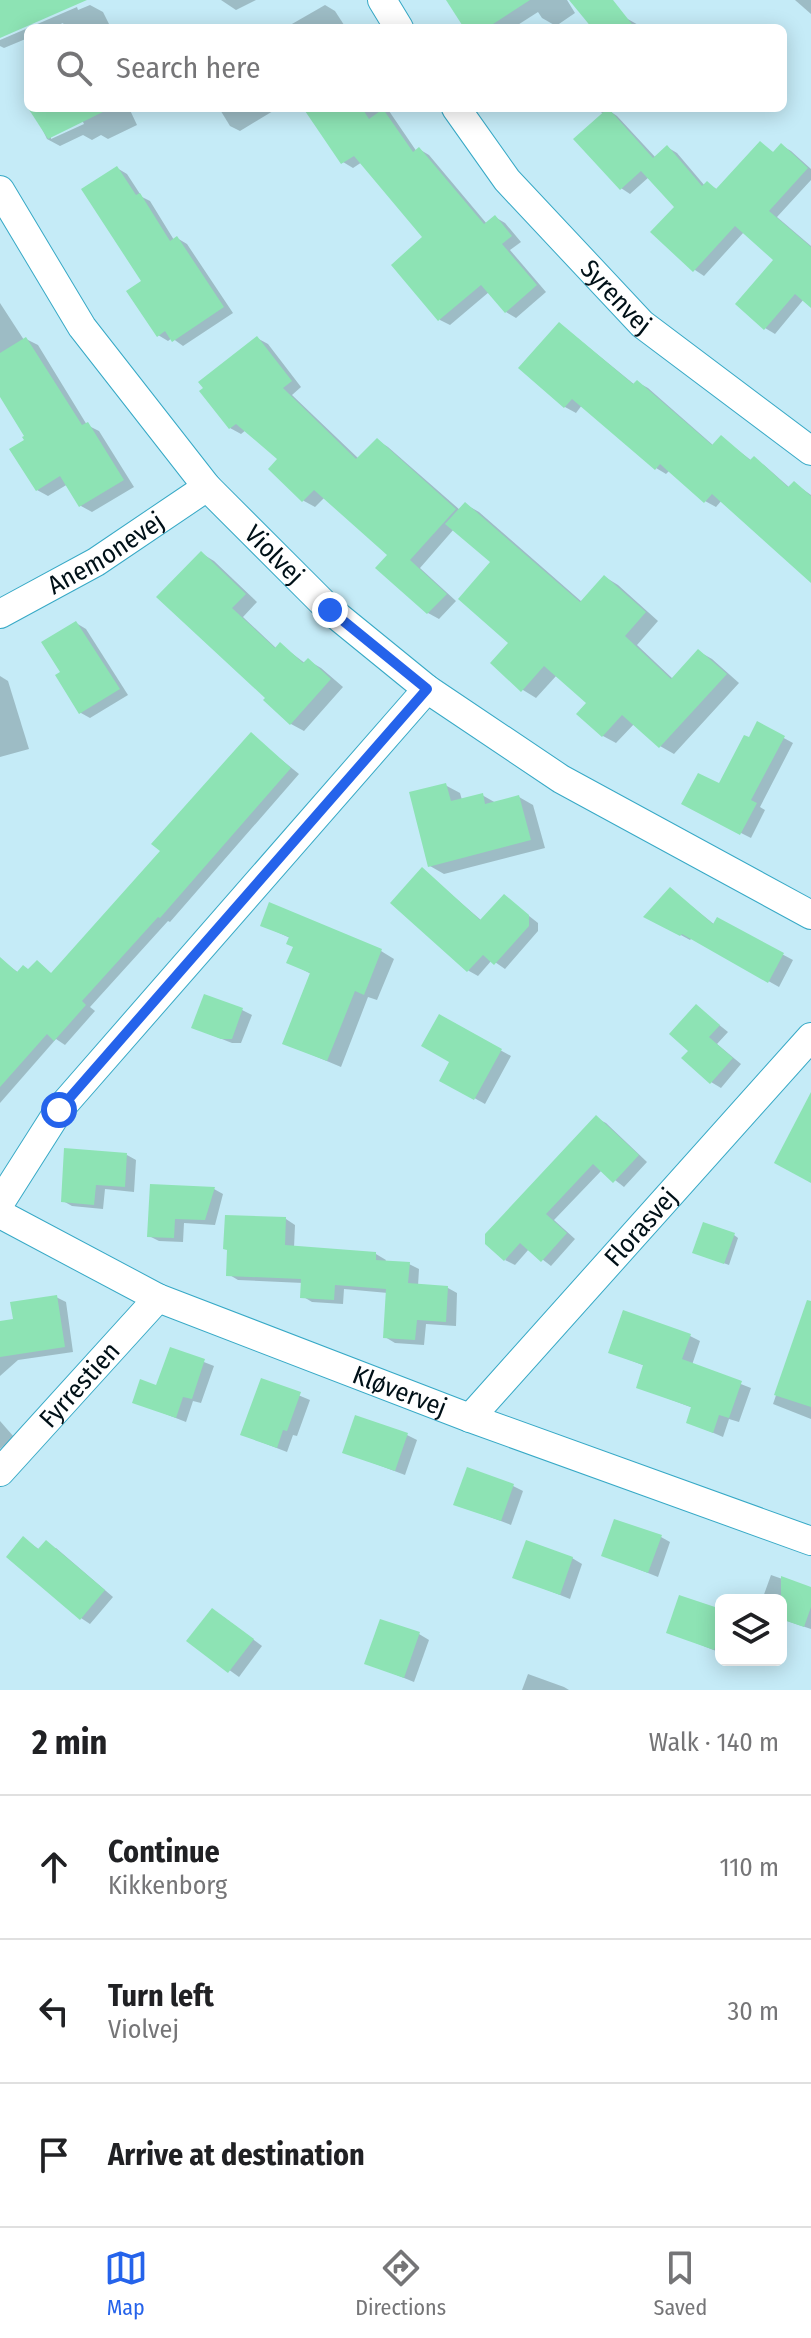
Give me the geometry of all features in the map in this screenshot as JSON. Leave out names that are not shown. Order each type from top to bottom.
[{"type":"street","points":[[382,0],[397,24]]},
{"type":"street","name":"Syrenvej","points":[[459,112],[507,180],[642,324],[811,451]]},
{"type":"street","name":"Violvej","points":[[0,190],[82,327],[207,487],[330,610],[427,689],[561,779],[811,915]]},
{"type":"street","name":"Anemonevej","points":[[0,614],[96,562],[207,487]]},
{"type":"street","points":[[0,1203],[59,1110],[427,689]]},
{"type":"street","name":"Florasvej","points":[[470,1418],[811,1037]]},
{"type":"street","name":"Kløvervej","points":[[0,1214],[158,1298],[470,1418],[811,1541]]},
{"type":"street","name":"Fyrrestien","points":[[0,1472],[158,1298]]},
{"type":"building","points":[[0,0],[87,0],[32,24],[24,24],[24,28],[0,38]]},
{"type":"building","points":[[446,0],[530,0],[493,24],[461,24]]},
{"type":"building","points":[[569,0],[613,0],[632,24],[589,24]]},
{"type":"building","points":[[31,112],[103,112],[48,139]]},
{"type":"building","points":[[306,112],[365,112],[369,119],[379,112],[385,112],[413,152],[419,147],[484,224],[495,215],[512,236],[502,244],[537,285],[505,313],[481,285],[438,321],[391,265],[422,237],[354,156],[341,164]]},
{"type":"building","points":[[603,112],[612,112],[653,158],[667,145],[702,186],[707,181],[716,189],[760,141],[773,152],[781,143],[808,168],[769,211],[811,247],[811,308],[795,294],[764,330],[735,304],[773,260],[735,226],[693,272],[650,232],[674,207],[641,171],[620,190],[573,139]]},
{"type":"building","points":[[117,166],[136,195],[140,193],[170,241],[177,236],[224,307],[172,342],[165,331],[157,337],[126,291],[141,281],[81,189]]},
{"type":"building","points":[[559,322],[633,384],[637,380],[712,445],[721,435],[750,460],[754,456],[788,487],[794,481],[811,496],[811,583],[712,494],[704,503],[660,464],[655,470],[572,399],[564,408],[518,368]]},
{"type":"building","points":[[257,336],[292,381],[283,388],[356,459],[377,438],[456,509],[410,560],[447,594],[427,614],[375,568],[387,555],[314,490],[302,502],[268,469],[277,459],[236,424],[229,429],[199,391],[203,388],[198,382]]},
{"type":"building","points":[[26,337],[82,425],[88,422],[124,480],[79,507],[60,476],[36,491],[9,449],[24,440],[24,436],[0,397],[0,353]]},
{"type":"building","points":[[465,502],[580,602],[604,575],[646,612],[625,636],[671,679],[698,649],[727,674],[659,748],[622,715],[602,737],[576,714],[586,703],[544,666],[521,692],[490,663],[508,643],[458,599],[490,562],[445,524]]},
{"type":"building","points":[[201,551],[246,594],[232,608],[275,648],[280,642],[303,663],[308,658],[331,679],[290,725],[156,597]]},
{"type":"building","points":[[76,621],[120,689],[79,714],[55,675],[60,672],[41,642]]},
{"type":"building","points":[[757,721],[785,736],[751,800],[757,803],[740,835],[681,804],[698,773],[719,783],[744,735],[749,737]]},
{"type":"building","points":[[251,732],[291,768],[160,918],[82,1001],[86,1005],[54,1041],[47,1034],[0,1087],[0,957],[17,972],[23,965],[28,969],[37,960],[51,973],[160,851],[151,844]]},
{"type":"building","points":[[446,783],[451,801],[483,793],[485,804],[519,795],[531,840],[428,867],[409,792]]},
{"type":"building","points":[[422,867],[480,920],[504,894],[529,915],[529,926],[494,965],[483,955],[467,972],[390,903]]},
{"type":"building","points":[[670,887],[713,924],[717,917],[784,953],[768,983],[682,934],[680,936],[643,917]]},
{"type":"building","points":[[269,902],[382,949],[364,995],[355,991],[327,1061],[282,1044],[310,973],[286,963],[293,947],[286,944],[289,937],[260,926]]},
{"type":"building","points":[[204,994],[243,1008],[232,1039],[221,1039],[191,1028]]},
{"type":"building","points":[[696,1004],[720,1025],[709,1037],[733,1058],[710,1084],[681,1058],[688,1051],[669,1034]]},
{"type":"building","points":[[439,1014],[502,1049],[474,1100],[439,1081],[449,1062],[421,1046]]},
{"type":"building","points":[[811,1092],[811,1183],[774,1163]]},
{"type":"building","points":[[596,1115],[639,1155],[613,1183],[593,1164],[546,1214],[567,1233],[541,1262],[520,1243],[504,1261],[485,1244],[485,1234]]},
{"type":"building","points":[[64,1148],[127,1153],[125,1187],[96,1185],[94,1205],[61,1202]]},
{"type":"building","points":[[150,1184],[215,1187],[205,1220],[175,1219],[174,1238],[147,1237]]},
{"type":"building","points":[[225,1215],[286,1217],[285,1245],[376,1252],[376,1260],[410,1262],[408,1283],[448,1286],[446,1322],[417,1320],[415,1340],[383,1338],[386,1289],[335,1285],[334,1300],[300,1298],[301,1279],[226,1276],[227,1250],[223,1249]]},
{"type":"building","points":[[703,1222],[735,1233],[724,1264],[692,1253]]},
{"type":"building","points":[[57,1295],[65,1347],[0,1357],[0,1321],[13,1319],[10,1302]]},
{"type":"building","points":[[807,1300],[811,1301],[811,1407],[774,1395]]},
{"type":"building","points":[[623,1310],[691,1334],[682,1359],[742,1381],[729,1418],[719,1415],[713,1433],[686,1423],[691,1407],[636,1388],[643,1365],[608,1353]]},
{"type":"building","points":[[170,1347],[205,1359],[192,1399],[183,1397],[176,1418],[132,1403],[140,1379],[156,1385]]},
{"type":"building","points":[[261,1378],[301,1392],[287,1431],[283,1430],[277,1448],[240,1435]]},
{"type":"building","points":[[355,1415],[408,1433],[395,1471],[342,1453]]},
{"type":"building","points":[[467,1467],[514,1484],[501,1521],[453,1505]]},
{"type":"building","points":[[614,1519],[662,1535],[648,1573],[601,1556]]},
{"type":"building","points":[[23,1536],[38,1549],[46,1540],[105,1590],[80,1620],[6,1557]]},
{"type":"building","points":[[526,1540],[573,1557],[560,1595],[512,1578]]},
{"type":"building","points":[[781,1576],[811,1587],[811,1607],[804,1627],[787,1621],[787,1594],[781,1594]]},
{"type":"building","points":[[679,1595],[715,1607],[714,1650],[666,1633]]},
{"type":"building","points":[[212,1608],[254,1639],[228,1673],[186,1641]]},
{"type":"building","points":[[380,1619],[420,1632],[404,1678],[364,1664]]},
{"type":"route","points":[[59,1110],[427,689],[330,610]]}]
